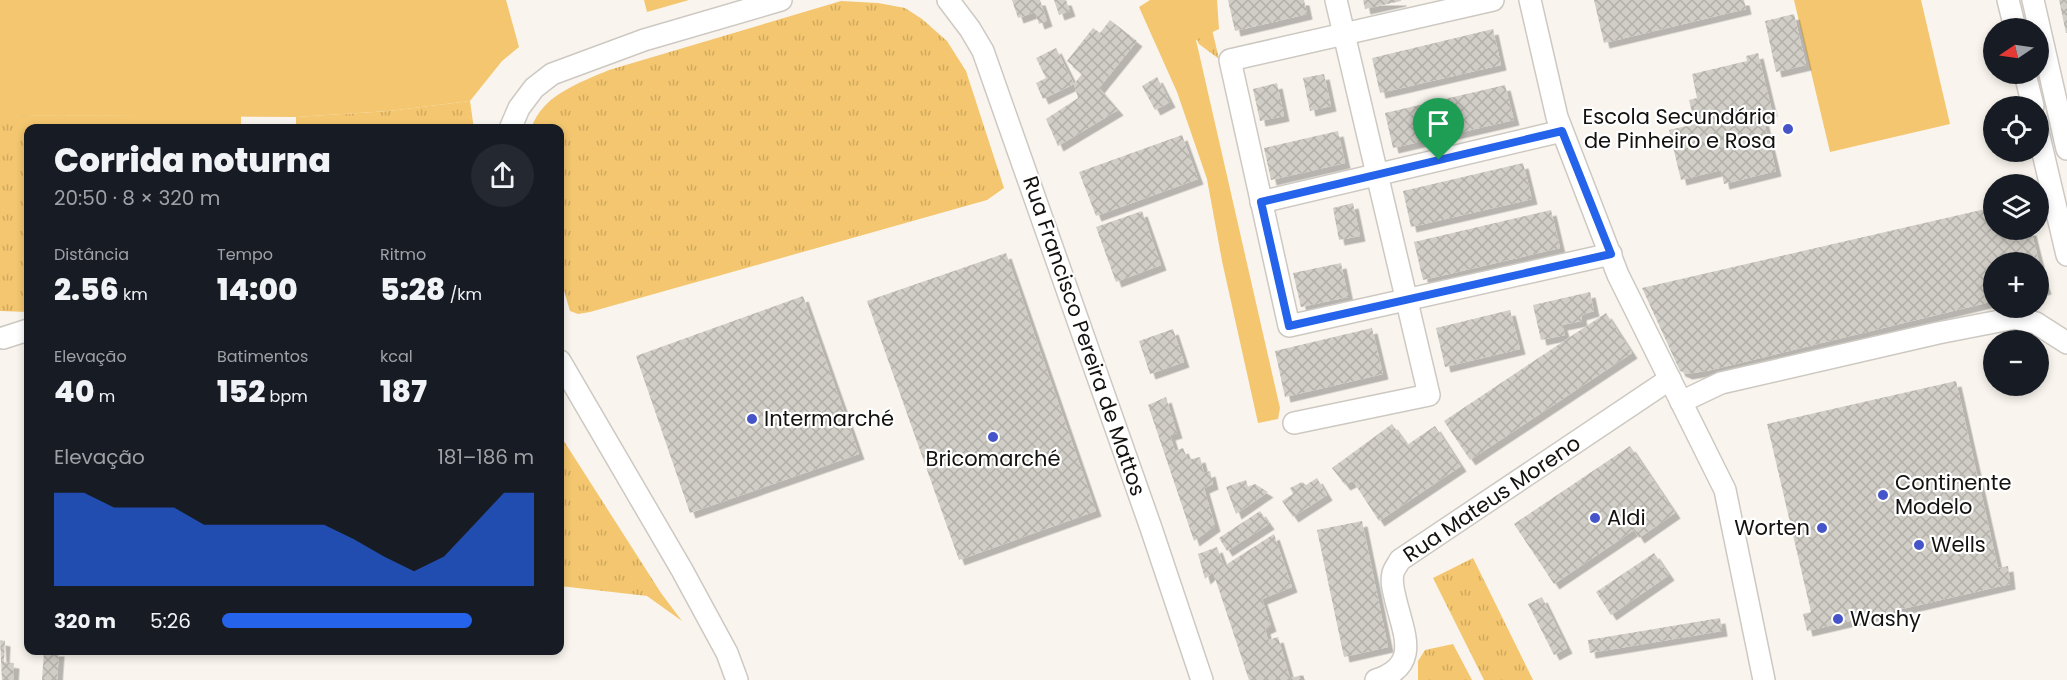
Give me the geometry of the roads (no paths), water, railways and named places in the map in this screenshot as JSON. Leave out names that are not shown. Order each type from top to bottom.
[{"type":"street","points":[[512,124],[519,108],[534,88],[552,74],[644,40],[781,0]]},
{"type":"street","name":"Rua Francisco Pereira de Mattos","points":[[948,0],[970,29],[982,51],[1151,528],[1202,680]]},
{"type":"street","points":[[1294,423],[1429,395],[1336,0]]},
{"type":"street","points":[[1494,0],[1230,60],[1289,326],[1611,254]]},
{"type":"street","points":[[1530,0],[1562,131],[1618,275],[1725,490],[1764,680]]},
{"type":"street","points":[[2008,0],[2012,18]]},
{"type":"street","points":[[2033,0],[2067,149]]},
{"type":"street","points":[[1261,202],[1562,131]]},
{"type":"street","points":[[2045,162],[2067,255]]},
{"type":"street","points":[[1681,402],[1721,383],[2015,318],[2036,323],[2067,343]]},
{"type":"street","points":[[3,338],[24,331]]},
{"type":"street","points":[[564,368],[682,570],[727,653],[747,680]]},
{"type":"street","name":"Rua Mateus Moreno","points":[[1376,680],[1400,668],[1406,655],[1392,586],[1393,573],[1400,561],[1670,379]]},
{"type":"street","points":[[727,653],[737,680]]},
{"type":"place","name":"Escola Secundária de Pinheiro e Rosa","points":[[1788,129]]},
{"type":"place","name":"Intermarché","points":[[752,419]]},
{"type":"place","name":"Bricomarché","points":[[993,437]]},
{"type":"place","name":"Continente Modelo","points":[[1883,495]]},
{"type":"place","name":"Aldi","points":[[1595,518]]},
{"type":"place","name":"Worten","points":[[1822,528]]},
{"type":"place","name":"Wells","points":[[1919,545]]},
{"type":"place","name":"Washy","points":[[1838,619]]}]
